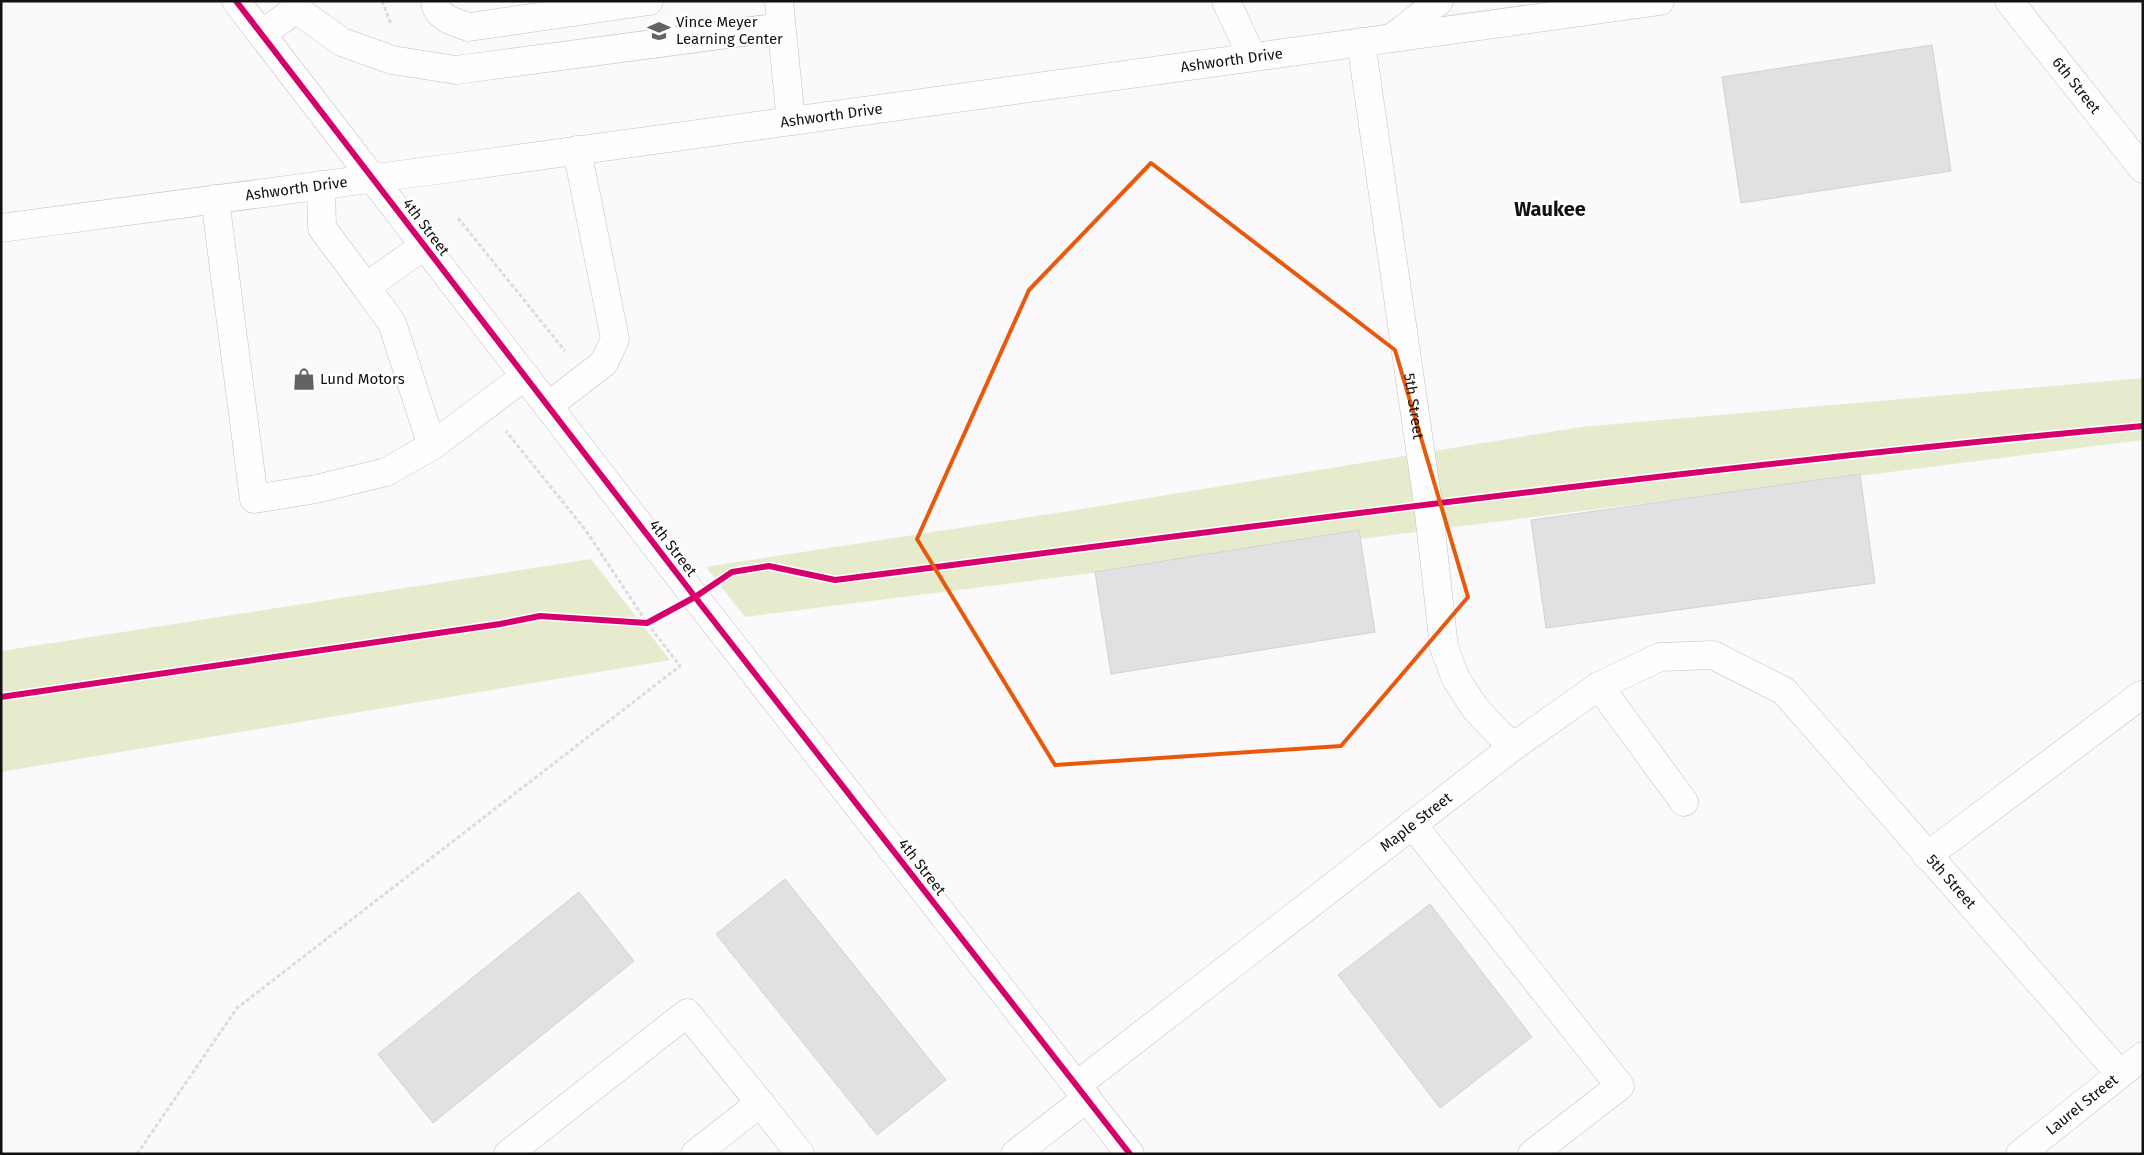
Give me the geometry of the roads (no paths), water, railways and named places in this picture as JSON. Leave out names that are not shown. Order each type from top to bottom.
[{"type":"street","name":"4th Street","points":[[236,1],[695,597],[1130,1154]]},
{"type":"street","points":[[435,1],[435,6],[448,21],[469,27],[649,1]]},
{"type":"street","points":[[1226,1],[1252,57]]},
{"type":"street","points":[[1392,38],[1440,1]]},
{"type":"street","name":"Ashworth Drive","points":[[1,228],[1660,1]]},
{"type":"street","name":"6th Street","points":[[2009,1],[2143,169]]},
{"type":"street","points":[[262,34],[296,9],[342,42],[392,60],[456,70],[780,14],[791,120]]},
{"type":"street","name":"5th Street","points":[[1361,42],[1428,504],[1444,647],[1456,679],[1475,708],[1498,733],[1514,746]]},
{"type":"street","points":[[548,406],[604,363],[615,339],[577,150]]},
{"type":"street","points":[[321,185],[322,228],[392,323],[432,446]]},
{"type":"street","points":[[215,199],[254,499],[316,489],[386,472],[432,446],[525,376]]},
{"type":"street","points":[[366,287],[425,245]]},
{"type":"street","name":"Maple Street","points":[[1015,1154],[1082,1092],[1412,824],[1514,746],[1599,686],[1660,657],[1713,655],[1784,691]]},
{"type":"street","points":[[1599,686],[1684,802]]},
{"type":"street","name":"5th Street","points":[[1784,691],[2120,1074]]},
{"type":"street","points":[[1927,856],[2141,696]]},
{"type":"street","points":[[1412,824],[1620,1086],[1532,1154]]},
{"type":"street","points":[[508,1154],[687,1013],[800,1154]]},
{"type":"street","name":"Laurel Street","points":[[2020,1154],[2143,1056]]},
{"type":"street","points":[[696,1154],[760,1103]]},
{"type":"place","name":"Vince Meyer Learning Center","points":[[659,31]]},
{"type":"place","name":"Lund Motors","points":[[304,379]]},
{"type":"district","name":"Waukee","points":[[1550,209]]}]
